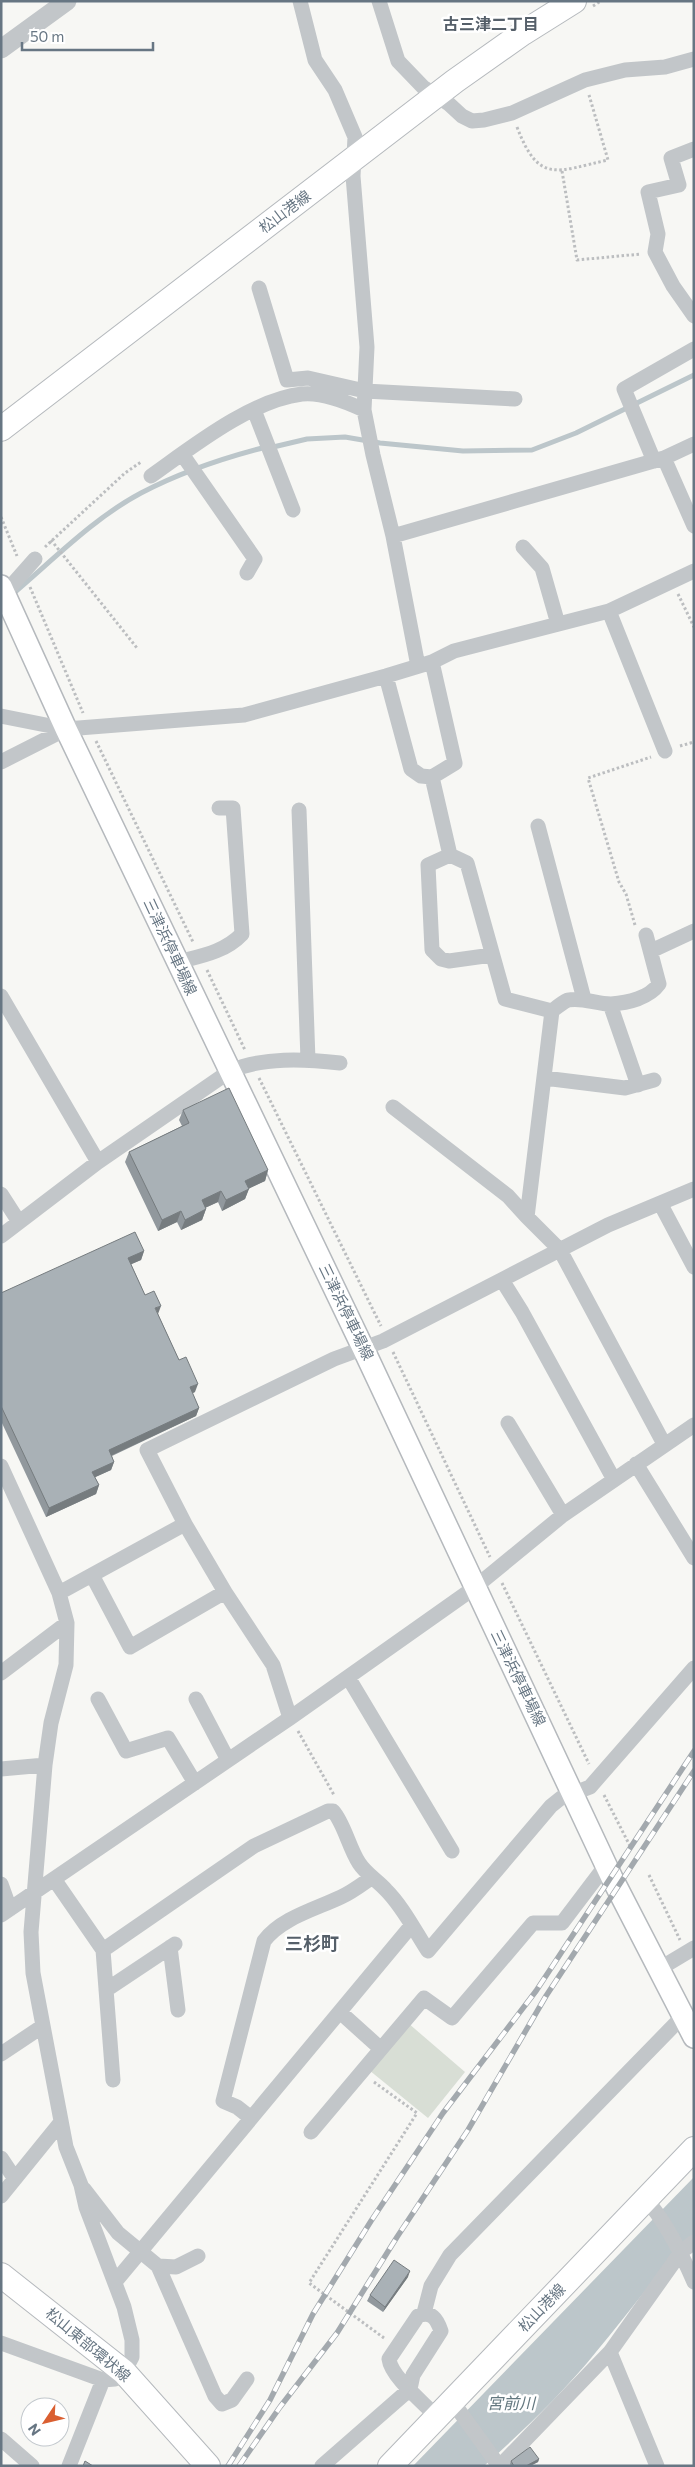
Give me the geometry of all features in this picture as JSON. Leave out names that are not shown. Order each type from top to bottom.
[{"type":"main road","name":"松山港線","points":[[1,429],[437,95],[523,33],[574,1]]},
{"type":"main road","name":"三津浜停車場線","points":[[6,596],[66,729],[363,1348],[474,1588],[574,1793],[606,1865],[694,2036]]},
{"type":"main road","name":"松山港線","points":[[390,2466],[451,2411],[652,2207],[694,2149]]},
{"type":"main road","name":"松山東部環状線","points":[[1,2275],[114,2376],[208,2466]]},
{"type":"street","points":[[1,49],[66,1]]},
{"type":"street","points":[[300,1],[316,60],[336,90],[355,137],[352,161],[367,347],[364,410],[373,455],[425,664],[455,763],[432,777],[421,776],[411,769],[386,676]]},
{"type":"street","points":[[383,3],[398,61],[423,87],[437,95],[462,116],[472,121],[484,120],[512,112],[585,80],[625,70],[665,67],[694,59]]},
{"type":"street","points":[[694,149],[671,158],[679,184],[648,192],[658,234],[655,252],[673,286],[694,316]]},
{"type":"street","points":[[259,288],[287,380],[308,378],[365,390],[515,400]]},
{"type":"street","points":[[694,348],[624,389],[694,526]]},
{"type":"street","points":[[151,476],[210,434],[254,410],[280,399],[303,394],[334,399],[364,410]]},
{"type":"street","points":[[254,410],[293,510]]},
{"type":"street","points":[[393,536],[659,459],[694,444]]},
{"type":"street","points":[[182,454],[255,559],[247,573]]},
{"type":"street","points":[[523,548],[542,568],[558,624]]},
{"type":"street","points":[[6,596],[35,559]]},
{"type":"street","points":[[1,716],[66,729],[244,715],[386,676],[425,664],[454,652],[609,611],[694,571]]},
{"type":"street","points":[[609,611],[665,751]]},
{"type":"street","points":[[1,762],[66,729]]},
{"type":"street","points":[[432,777],[450,855]]},
{"type":"street","points":[[178,962],[200,956],[234,942],[242,934],[233,808],[220,808]]},
{"type":"street","points":[[299,810],[308,1060]]},
{"type":"street","points":[[538,826],[584,999]]},
{"type":"street","points":[[492,955],[449,961],[441,959],[432,950],[428,865],[450,855],[467,863],[505,998],[552,1010],[566,1001],[584,999],[610,1004],[643,998],[654,992],[660,984],[646,935]]},
{"type":"street","points":[[651,951],[694,931]]},
{"type":"street","points":[[1,996],[98,1162]]},
{"type":"street","points":[[610,1004],[638,1085]]},
{"type":"street","points":[[527,1217],[552,1010]]},
{"type":"street","points":[[1,1236],[98,1162],[230,1071],[252,1064],[308,1060],[340,1063]]},
{"type":"street","points":[[544,1078],[625,1088],[654,1080]]},
{"type":"street","points":[[393,1107],[508,1196],[560,1250],[664,1444]]},
{"type":"street","points":[[290,1718],[272,1665],[225,1592],[185,1524],[147,1450],[334,1359],[387,1339],[608,1225],[694,1189]]},
{"type":"street","points":[[1,1194],[19,1222]]},
{"type":"street","points":[[660,1203],[694,1267]]},
{"type":"street","points":[[502,1280],[614,1478]]},
{"type":"street","points":[[508,1423],[563,1515]]},
{"type":"street","points":[[1,1884],[6,1912],[290,1718],[474,1588],[563,1515],[614,1478],[694,1425]]},
{"type":"street","points":[[636,1464],[694,1558]]},
{"type":"street","points":[[1,1466],[59,1593],[67,1623],[66,1664],[51,1723],[45,1765],[36,1892],[31,1932],[33,1973],[66,2147],[81,2185],[86,2207],[115,2282],[132,2340],[132,2357],[114,2376],[68,2466]]},
{"type":"street","points":[[59,1593],[185,1524]]},
{"type":"street","points":[[92,1575],[130,1647],[225,1592]]},
{"type":"street","points":[[1,1672],[67,1623]]},
{"type":"street","points":[[103,1950],[254,1846],[328,1811],[333,1811],[337,1815],[352,1851],[371,1878],[387,1890],[428,1951],[551,1806],[561,1798],[590,1787],[694,1668]]},
{"type":"street","points":[[348,1677],[452,1851]]},
{"type":"street","points":[[98,1699],[126,1751],[168,1738],[195,1783]]},
{"type":"street","points":[[196,1699],[228,1760]]},
{"type":"street","points":[[1,1769],[45,1765]]},
{"type":"street","points":[[311,2132],[424,1998],[452,2018],[533,1923],[562,1923],[606,1865]]},
{"type":"street","points":[[251,2118],[237,2107],[223,2101],[264,1941],[271,1932],[283,1924],[344,1896],[371,1878]]},
{"type":"street","points":[[54,1879],[103,1950],[113,2080]]},
{"type":"street","points":[[115,2282],[412,1926]]},
{"type":"street","points":[[106,1990],[172,1945],[178,2010]]},
{"type":"street","points":[[660,1969],[690,1950]]},
{"type":"street","points":[[340,2012],[381,2049]]},
{"type":"street","points":[[424,2313],[431,2286],[450,2255],[683,2016]]},
{"type":"street","points":[[1,2054],[43,2026]]},
{"type":"street","points":[[1,2196],[61,2122]]},
{"type":"street","points":[[1,2158],[15,2179]]},
{"type":"street","points":[[81,2185],[114,2228],[158,2266],[215,2396],[222,2404],[232,2400],[247,2379]]},
{"type":"street","points":[[652,2207],[679,2248],[694,2282]]},
{"type":"street","points":[[322,2466],[410,2389],[413,2375],[441,2330],[438,2321],[431,2314],[424,2313],[418,2316],[389,2359],[390,2366],[410,2389],[451,2411],[497,2463],[610,2352],[679,2248],[694,2242]]},
{"type":"street","points":[[158,2266],[176,2267],[198,2256]]},
{"type":"street","points":[[1,2343],[114,2376]]},
{"type":"street","points":[[610,2352],[657,2466]]},
{"type":"street","points":[[1,2439],[32,2466]]},
{"type":"path","points":[[512,112],[530,156],[540,165],[551,171],[562,171],[608,160],[585,80]]},
{"type":"path","points":[[562,171],[577,260],[655,252]]},
{"type":"path","points":[[1,517],[90,727],[630,1846]]},
{"type":"path","points":[[51,540],[137,648]]},
{"type":"path","points":[[672,582],[694,627]]},
{"type":"path","points":[[646,935],[635,926],[626,894],[618,882],[588,778],[694,742]]},
{"type":"path","points":[[290,1718],[306,1743],[338,1803],[333,1811]]},
{"type":"path","points":[[649,1875],[690,1950]]},
{"type":"path","points":[[361,2072],[417,2113],[309,2283],[397,2348]]},
{"type":"path","points":[[338,2303],[342,2298]]},
{"type":"shaded area","points":[[408,2023],[465,2072],[428,2118],[369,2070]]},
{"type":"water","name":"宮前川","points":[[694,2177],[694,2236],[655,2278],[557,2397],[484,2466],[413,2466]]},
{"type":"building","points":[[229,1088],[268,1170],[245,1181],[249,1189],[226,1200],[221,1191],[202,1200],[206,1209],[185,1220],[181,1211],[162,1220],[129,1152],[189,1123],[183,1110]]},
{"type":"building","points":[[135,1232],[144,1251],[128,1258],[145,1295],[154,1291],[161,1306],[155,1308],[179,1360],[186,1357],[198,1384],[190,1387],[199,1408],[109,1450],[114,1462],[92,1472],[99,1485],[49,1508],[1,1406],[1,1293]]},
{"type":"building","points":[[394,2260],[410,2271],[385,2307],[370,2295]]},
{"type":"building","points":[[530,2447],[539,2459],[526,2466],[514,2466],[511,2461]]},
{"type":"building","points":[[85,2461],[93,2466],[83,2466]]},
{"type":"waterway","points":[[15,592],[75,539],[124,503],[171,478],[218,461],[266,447],[269,448],[307,439],[345,437],[380,443],[463,451],[532,450],[576,433],[694,375]]},
{"type":"railway","points":[[228,2466],[270,2400],[313,2314],[371,2221],[443,2113],[536,1991],[694,1751]]},
{"type":"railway","points":[[239,2466],[280,2407],[337,2333],[397,2237],[468,2130],[546,1996],[694,1771]]},
{"type":"district","name":"古三津二丁目","points":[[491,24]]},
{"type":"district","name":"三杉町","points":[[312,1944]]}]
